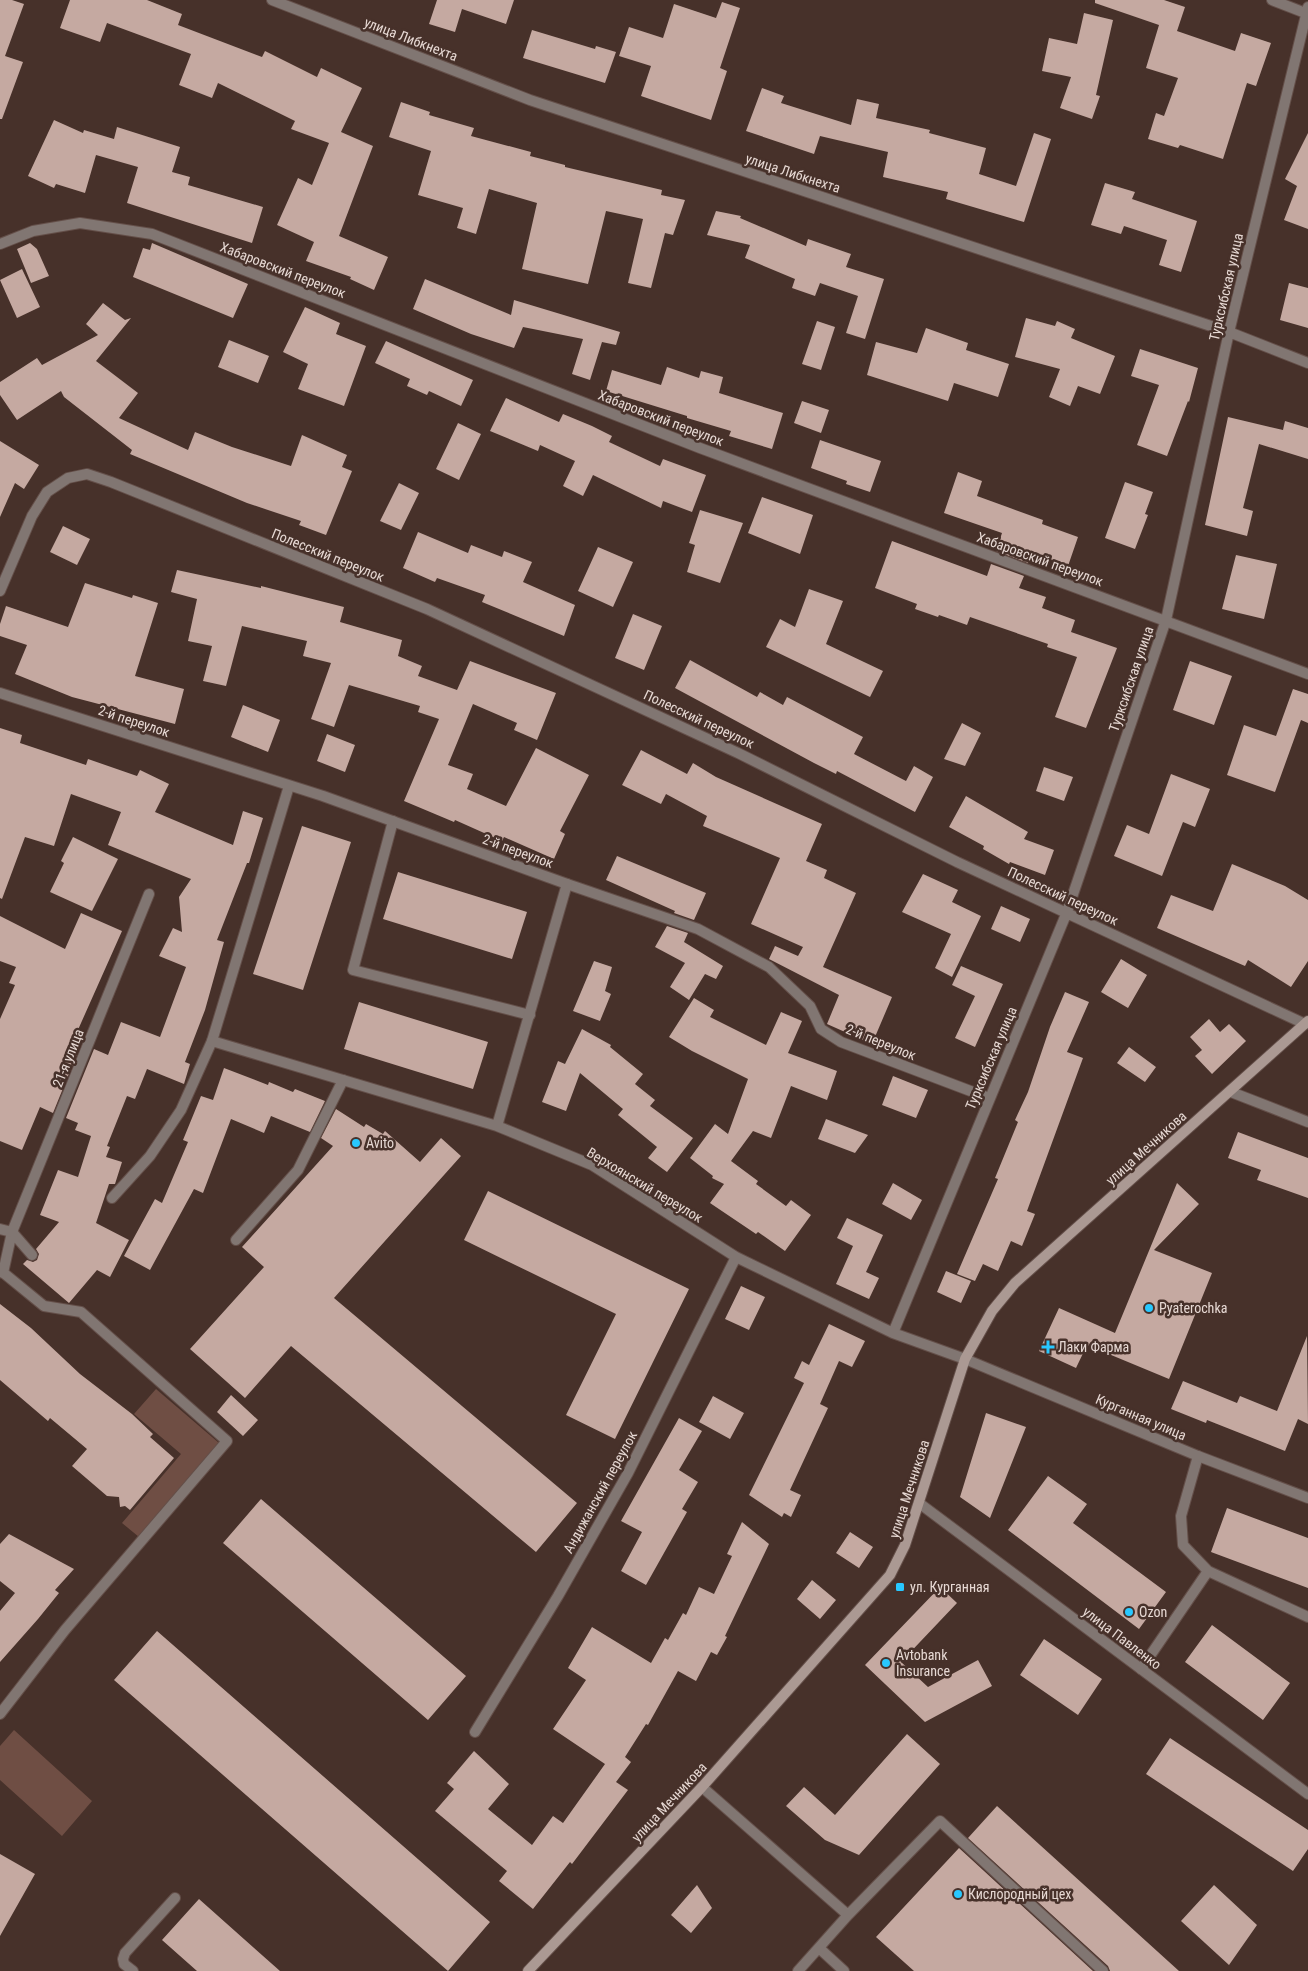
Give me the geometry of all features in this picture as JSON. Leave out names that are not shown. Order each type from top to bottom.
[{"type":"main road","name":"улица Мечникова","points":[[528,1971],[702,1787],[890,1575],[905,1545],[965,1359],[992,1311],[1015,1283],[1307,1023]]},
{"type":"street","name":"улица Либкнехта","points":[[272,0],[530,100],[1229,332],[1308,362]]},
{"type":"street","points":[[1272,0],[1307,11]]},
{"type":"street","name":"Турксибская улица","points":[[893,1333],[1067,912],[1166,620],[1229,332],[1307,11]]},
{"type":"street","name":"Хабаровский переулок","points":[[0,244],[34,231],[80,223],[152,234],[700,448],[1308,674]]},
{"type":"street","name":"Полесский переулок","points":[[0,590],[32,516],[47,492],[68,478],[87,474],[427,609],[729,748],[957,862],[1307,1023]]},
{"type":"street","name":"2-й переулок","points":[[0,693],[393,821],[567,884],[698,928],[769,968],[810,1006],[821,1029],[841,1042],[989,1098]]},
{"type":"street","points":[[112,1198],[150,1156],[181,1110],[212,1041],[289,786]]},
{"type":"street","points":[[393,821],[353,970],[530,1016]]},
{"type":"street","points":[[497,1126],[567,884]]},
{"type":"street","name":"21-я улица","points":[[1,1271],[12,1232],[149,894]]},
{"type":"street","name":"Верхоянский переулок","points":[[212,1041],[497,1126],[592,1165],[736,1257],[893,1333],[965,1359]]},
{"type":"street","points":[[236,1240],[298,1170],[343,1080]]},
{"type":"street","points":[[1231,1092],[1308,1122]]},
{"type":"street","points":[[0,1229],[12,1232],[32,1254]]},
{"type":"street","name":"Андижанский переулок","points":[[475,1732],[558,1596],[628,1473],[736,1257]]},
{"type":"street","points":[[0,1714],[65,1630],[227,1442],[82,1312],[44,1306],[1,1271]]},
{"type":"street","name":"Курганная улица","points":[[965,1359],[1198,1456],[1308,1498]]},
{"type":"street","points":[[1198,1456],[1181,1516],[1183,1545],[1208,1571],[1308,1617]]},
{"type":"street","name":"улица Павленко","points":[[919,1503],[1308,1794]]},
{"type":"street","points":[[1141,1669],[1208,1571]]},
{"type":"street","points":[[702,1787],[848,1915]]},
{"type":"street","points":[[798,1971],[848,1915],[940,1821],[1103,1971]]},
{"type":"street","points":[[133,1971],[124,1964],[122,1958],[175,1898]]},
{"type":"street","points":[[819,1948],[844,1971]]},
{"type":"shaded area","points":[[156,1389],[219,1443],[139,1537],[122,1523],[181,1454],[134,1414]]},
{"type":"shaded area","points":[[14,1730],[92,1801],[62,1836],[0,1780],[0,1746]]},
{"type":"building","points":[[0,0],[12,0],[24,4],[5,56],[23,62],[2,119],[0,119]]},
{"type":"building","points":[[70,0],[147,0],[182,14],[178,25],[262,57],[265,51],[317,77],[321,68],[362,88],[341,132],[373,146],[339,236],[388,257],[374,290],[350,279],[351,277],[306,261],[314,242],[277,225],[298,178],[312,185],[329,143],[291,129],[295,121],[218,83],[212,98],[179,85],[191,54],[107,23],[100,42],[60,28]]},
{"type":"building","points":[[437,0],[514,0],[506,24],[462,9],[455,32],[429,24]]},
{"type":"building","points":[[1095,0],[1164,0],[1185,7],[1177,31],[1235,51],[1241,33],[1271,43],[1256,86],[1247,83],[1223,159],[1180,145],[1178,148],[1148,139],[1156,113],[1164,116],[1178,78],[1146,68],[1159,25],[1095,3]]},
{"type":"building","points":[[722,2],[740,8],[720,68],[727,71],[711,120],[641,96],[651,66],[619,56],[629,27],[663,38],[674,4],[716,18]]},
{"type":"building","points":[[1084,13],[1113,20],[1096,95],[1100,96],[1092,119],[1060,108],[1071,77],[1042,71],[1049,38],[1077,44]]},
{"type":"building","points":[[532,30],[595,49],[596,46],[616,52],[605,83],[523,58]]},
{"type":"building","points":[[762,88],[784,96],[781,103],[851,125],[857,99],[879,104],[876,118],[930,130],[929,133],[986,148],[979,174],[1016,186],[1034,133],[1051,139],[1024,222],[946,199],[948,192],[883,177],[888,152],[820,136],[814,154],[746,131]]},
{"type":"building","points":[[401,102],[430,112],[429,115],[474,128],[471,136],[531,152],[530,156],[565,165],[565,167],[662,190],[661,195],[685,200],[673,235],[665,233],[651,288],[628,283],[643,219],[606,211],[588,284],[522,269],[537,203],[489,189],[476,234],[457,228],[463,208],[418,195],[431,151],[389,137]]},
{"type":"building","points":[[54,120],[83,133],[84,130],[114,139],[117,127],[180,147],[172,172],[190,177],[188,185],[263,207],[252,243],[127,203],[138,167],[96,155],[85,193],[56,184],[54,188],[28,176]]},
{"type":"building","points":[[1308,133],[1308,229],[1284,220],[1297,186],[1285,179]]},
{"type":"building","points":[[1105,183],[1135,192],[1132,199],[1197,221],[1181,272],[1159,265],[1167,240],[1124,226],[1121,234],[1091,225]]},
{"type":"building","points":[[716,211],[741,216],[740,218],[806,246],[808,239],[851,254],[846,267],[884,279],[865,339],[846,333],[858,296],[820,283],[815,296],[792,288],[795,279],[745,258],[750,245],[707,235]]},
{"type":"building","points":[[30,243],[37,249],[49,276],[31,283],[17,249]]},
{"type":"building","points":[[152,243],[248,284],[233,318],[133,277],[143,248],[150,250]]},
{"type":"building","points":[[22,269],[40,307],[17,318],[0,280]]},
{"type":"building","points":[[425,279],[511,315],[514,300],[620,332],[616,345],[602,342],[590,380],[572,374],[583,339],[523,327],[514,348],[471,334],[413,309]]},
{"type":"building","points":[[1289,283],[1308,288],[1308,328],[1280,320]]},
{"type":"building","points":[[103,303],[125,320],[131,318],[96,361],[138,393],[119,418],[188,450],[195,432],[232,447],[291,466],[302,435],[347,455],[342,467],[352,471],[326,535],[299,525],[301,521],[247,503],[130,454],[132,450],[64,397],[61,391],[17,420],[0,395],[0,382],[37,358],[42,365],[98,335],[86,324]]},
{"type":"building","points":[[305,307],[340,323],[336,334],[366,346],[344,406],[298,389],[308,364],[283,352]]},
{"type":"building","points":[[1026,318],[1055,326],[1057,321],[1075,329],[1071,338],[1115,356],[1100,394],[1078,386],[1070,406],[1049,397],[1060,369],[1015,357]]},
{"type":"building","points":[[817,321],[835,327],[821,370],[802,364]]},
{"type":"building","points":[[926,328],[968,343],[966,350],[1009,364],[998,397],[954,383],[948,401],[867,375],[876,342],[917,353]]},
{"type":"building","points":[[229,340],[269,356],[258,383],[218,367]]},
{"type":"building","points":[[386,341],[473,380],[461,406],[429,391],[427,395],[407,386],[410,379],[375,363]]},
{"type":"building","points":[[1140,349],[1198,368],[1189,402],[1167,456],[1137,445],[1159,385],[1131,376]]},
{"type":"building","points":[[667,367],[699,378],[701,371],[723,377],[719,393],[783,413],[772,449],[729,436],[731,431],[606,391],[612,370],[661,385]]},
{"type":"building","points":[[506,398],[559,422],[563,414],[592,426],[612,436],[609,442],[660,466],[663,459],[706,475],[692,512],[663,501],[661,508],[593,475],[583,496],[563,486],[575,461],[540,445],[538,451],[490,431]]},
{"type":"building","points":[[802,401],[829,410],[821,433],[794,423]]},
{"type":"building","points":[[1228,417],[1283,430],[1285,421],[1308,428],[1308,459],[1259,444],[1243,508],[1253,511],[1247,536],[1205,525]]},
{"type":"building","points":[[458,423],[481,434],[459,480],[436,469]]},
{"type":"building","points":[[820,440],[881,461],[870,492],[846,484],[847,481],[811,468]]},
{"type":"building","points":[[0,441],[39,465],[24,489],[15,483],[0,517]]},
{"type":"building","points":[[958,472],[982,481],[977,496],[1043,520],[1042,524],[1078,537],[1068,566],[1032,553],[1028,563],[996,551],[1002,533],[944,513]]},
{"type":"building","points":[[1125,482],[1153,492],[1145,514],[1148,515],[1135,549],[1105,538]]},
{"type":"building","points":[[399,483],[419,493],[401,530],[380,521]]},
{"type":"building","points":[[762,497],[813,515],[800,554],[748,533]]},
{"type":"building","points":[[700,510],[743,523],[720,583],[687,572],[695,545],[689,543]]},
{"type":"building","points":[[63,526],[90,539],[77,565],[50,552]]},
{"type":"building","points":[[418,532],[468,553],[471,545],[502,557],[504,551],[532,562],[523,582],[575,605],[564,636],[482,602],[485,595],[437,578],[435,582],[403,568]]},
{"type":"building","points":[[892,541],[987,576],[991,564],[1024,576],[1019,588],[1046,597],[1042,608],[1075,620],[1071,632],[1117,648],[1086,728],[1055,717],[1077,657],[1047,647],[1048,644],[970,617],[967,625],[939,615],[938,617],[915,609],[917,604],[875,588]]},
{"type":"building","points":[[598,547],[633,562],[613,607],[578,591]]},
{"type":"building","points":[[1236,555],[1277,564],[1264,619],[1222,609]]},
{"type":"building","points":[[177,570],[261,588],[261,586],[344,607],[340,622],[402,640],[398,656],[422,666],[418,676],[457,690],[470,661],[556,693],[537,740],[514,730],[517,723],[473,704],[448,765],[473,774],[467,789],[506,806],[536,748],[589,775],[560,831],[565,834],[554,859],[504,837],[502,841],[455,820],[454,822],[404,801],[439,719],[418,712],[420,706],[349,685],[334,727],[311,719],[331,663],[303,656],[307,641],[242,626],[226,686],[203,681],[212,646],[188,641],[197,599],[171,592]]},
{"type":"building","points":[[85,583],[132,598],[133,595],[158,603],[135,676],[184,689],[175,724],[72,697],[15,674],[27,645],[0,636],[0,624],[6,606],[68,627]]},
{"type":"building","points":[[809,589],[843,601],[826,644],[883,671],[870,697],[766,647],[780,619],[795,627]]},
{"type":"building","points":[[633,614],[662,626],[644,670],[615,658]]},
{"type":"building","points":[[690,660],[757,697],[760,692],[783,705],[787,697],[863,737],[854,754],[906,781],[914,766],[933,777],[915,812],[837,771],[836,774],[814,763],[675,688]]},
{"type":"building","points":[[1190,661],[1232,676],[1214,725],[1173,710]]},
{"type":"building","points":[[1293,689],[1308,694],[1308,723],[1301,720],[1275,792],[1227,775],[1244,725],[1276,736]]},
{"type":"building","points":[[243,705],[280,720],[268,752],[231,737]]},
{"type":"building","points":[[962,723],[981,733],[965,766],[944,759]]},
{"type":"building","points":[[0,728],[22,735],[20,743],[86,765],[88,759],[137,776],[140,770],[169,784],[155,812],[233,845],[243,811],[263,818],[249,863],[247,863],[217,940],[224,942],[205,1010],[185,1062],[190,1064],[184,1084],[147,1069],[135,1099],[127,1096],[107,1146],[110,1147],[106,1157],[122,1162],[115,1184],[109,1184],[96,1223],[129,1240],[110,1277],[97,1270],[69,1303],[23,1264],[27,1260],[33,1262],[37,1260],[39,1254],[36,1249],[59,1222],[40,1215],[58,1170],[78,1177],[91,1136],[75,1130],[78,1123],[66,1118],[94,1049],[108,1055],[121,1022],[160,1037],[186,967],[159,956],[173,928],[182,932],[179,897],[191,879],[108,845],[121,812],[71,794],[54,846],[25,837],[2,899],[0,898]]},
{"type":"building","points":[[327,734],[355,745],[345,772],[317,761]]},
{"type":"building","points":[[641,750],[687,774],[693,763],[716,777],[822,824],[806,861],[827,870],[824,878],[856,893],[823,967],[892,997],[872,1044],[827,1024],[839,995],[769,959],[775,946],[798,956],[803,947],[751,924],[780,858],[703,826],[707,816],[666,794],[661,804],[622,785]]},
{"type":"building","points":[[1044,767],[1073,777],[1064,801],[1036,791]]},
{"type":"building","points":[[1171,774],[1210,789],[1195,827],[1183,822],[1162,876],[1114,856],[1127,825],[1149,834]]},
{"type":"building","points":[[966,796],[1028,832],[1024,839],[1054,850],[1045,875],[1010,862],[1009,864],[983,849],[984,846],[949,827]]},
{"type":"building","points":[[302,826],[351,842],[303,990],[253,974]]},
{"type":"building","points":[[73,837],[118,859],[92,911],[50,892],[64,863],[61,861]]},
{"type":"building","points":[[617,856],[706,893],[694,920],[674,913],[675,911],[606,880]]},
{"type":"building","points":[[1232,864],[1285,886],[1308,900],[1308,961],[1291,987],[1248,960],[1245,966],[1157,928],[1171,895],[1213,911]]},
{"type":"building","points":[[398,872],[527,912],[512,959],[383,919]]},
{"type":"building","points":[[923,874],[958,890],[952,902],[981,916],[952,977],[935,968],[951,934],[902,912]]},
{"type":"building","points":[[1001,906],[1030,919],[1020,942],[991,929]]},
{"type":"building","points":[[81,913],[122,931],[73,1041],[81,1044],[53,1113],[40,1107],[22,1150],[0,1141],[0,1019],[15,985],[9,983],[16,967],[0,961],[0,916],[65,949]]},
{"type":"building","points":[[667,926],[688,933],[684,942],[723,966],[716,979],[705,974],[689,1000],[670,987],[685,963],[655,947]]},
{"type":"building","points":[[1121,959],[1147,975],[1128,1008],[1101,992]]},
{"type":"building","points":[[594,961],[612,967],[605,991],[611,994],[600,1021],[573,1011]]},
{"type":"building","points":[[961,966],[1003,984],[975,1047],[955,1038],[975,996],[952,985]]},
{"type":"building","points":[[1065,992],[1089,1002],[1067,1052],[1083,1058],[1027,1211],[1035,1214],[1022,1246],[1011,1241],[998,1271],[983,1264],[975,1281],[957,1274],[998,1179],[995,1178],[1018,1122],[1015,1120],[1028,1092],[1050,1027]]},
{"type":"building","points":[[694,998],[714,1010],[710,1017],[766,1045],[781,1012],[802,1021],[788,1053],[837,1071],[827,1100],[791,1086],[771,1138],[753,1131],[731,1161],[758,1181],[756,1184],[786,1206],[791,1200],[811,1215],[785,1251],[710,1203],[724,1184],[712,1178],[713,1176],[690,1158],[715,1124],[728,1134],[748,1079],[692,1051],[669,1037]]},
{"type":"building","points":[[359,1002],[488,1042],[473,1089],[344,1049]]},
{"type":"building","points":[[1209,1019],[1220,1032],[1229,1024],[1246,1041],[1212,1074],[1195,1056],[1202,1050],[1190,1037]]},
{"type":"building","points":[[582,1029],[611,1045],[610,1047],[643,1074],[635,1084],[655,1100],[650,1106],[693,1138],[667,1172],[648,1158],[657,1147],[618,1115],[623,1109],[580,1073],[566,1111],[542,1102],[558,1061],[565,1064]]},
{"type":"building","points":[[1129,1047],[1156,1067],[1145,1082],[1117,1063]]},
{"type":"building","points":[[224,1068],[268,1085],[269,1082],[293,1092],[295,1089],[325,1101],[310,1132],[271,1116],[264,1133],[231,1119],[203,1193],[194,1189],[150,1270],[124,1256],[155,1199],[162,1203],[188,1142],[183,1140],[201,1096],[213,1100]]},
{"type":"building","points":[[893,1076],[928,1090],[916,1118],[882,1105]]},
{"type":"building","points":[[336,1109],[364,1127],[366,1124],[383,1134],[385,1131],[420,1162],[441,1138],[461,1156],[334,1298],[577,1503],[536,1552],[291,1346],[245,1398],[190,1349],[264,1267],[242,1247],[333,1146],[321,1138]]},
{"type":"building","points":[[826,1119],[868,1135],[855,1153],[818,1139]]},
{"type":"building","points":[[1238,1132],[1308,1158],[1308,1198],[1257,1180],[1261,1170],[1228,1158]]},
{"type":"building","points":[[893,1183],[922,1200],[911,1220],[882,1204]]},
{"type":"building","points":[[1177,1183],[1199,1204],[1154,1250],[1212,1273],[1169,1379],[1087,1345],[1076,1368],[1039,1351],[1059,1308],[1115,1333]]},
{"type":"building","points":[[488,1191],[689,1289],[615,1439],[566,1415],[616,1314],[464,1240]]},
{"type":"building","points":[[847,1218],[883,1235],[866,1272],[879,1278],[869,1299],[836,1284],[853,1246],[837,1238]]},
{"type":"building","points":[[946,1271],[971,1281],[961,1303],[937,1292]]},
{"type":"building","points":[[741,1286],[765,1297],[749,1330],[725,1319]]},
{"type":"building","points":[[0,1304],[31,1328],[80,1374],[132,1414],[153,1434],[150,1437],[174,1458],[130,1510],[125,1506],[120,1507],[119,1497],[107,1496],[72,1466],[87,1449],[50,1418],[48,1421],[0,1380]]},
{"type":"building","points":[[829,1324],[865,1341],[852,1367],[839,1361],[820,1404],[828,1408],[790,1490],[801,1495],[791,1517],[784,1513],[782,1517],[749,1495],[804,1383],[794,1378],[802,1361],[809,1365]]},
{"type":"building","points":[[1307,1336],[1308,1424],[1298,1419],[1285,1451],[1207,1420],[1206,1423],[1171,1409],[1183,1381],[1237,1403],[1240,1396],[1277,1411]]},
{"type":"building","points":[[231,1395],[258,1420],[243,1436],[217,1412]]},
{"type":"building","points":[[713,1396],[744,1413],[730,1439],[699,1422]]},
{"type":"building","points":[[986,1413],[1026,1427],[990,1518],[960,1497]]},
{"type":"building","points":[[679,1418],[702,1431],[679,1470],[698,1482],[682,1509],[687,1512],[646,1585],[621,1571],[642,1532],[621,1521]]},
{"type":"building","points":[[1048,1476],[1087,1504],[1073,1523],[1166,1592],[1139,1629],[1008,1530]]},
{"type":"building","points":[[261,1499],[466,1676],[428,1720],[223,1543]]},
{"type":"building","points":[[1227,1508],[1308,1538],[1308,1588],[1211,1552]]},
{"type":"building","points":[[742,1522],[769,1544],[725,1636],[727,1637],[717,1655],[711,1652],[696,1681],[678,1671],[648,1725],[646,1724],[625,1757],[631,1762],[616,1782],[628,1790],[572,1864],[570,1862],[533,1909],[499,1881],[507,1871],[435,1811],[454,1789],[447,1783],[474,1751],[509,1784],[488,1809],[532,1845],[553,1816],[563,1823],[605,1764],[553,1729],[586,1680],[568,1668],[592,1627],[651,1663],[665,1638],[668,1640],[683,1613],[686,1615],[699,1587],[714,1594],[732,1556],[727,1554]]},
{"type":"building","points":[[850,1532],[873,1547],[859,1568],[836,1553]]},
{"type":"building","points":[[9,1534],[74,1569],[55,1590],[59,1593],[0,1662],[0,1611],[15,1593],[0,1581],[0,1544]]},
{"type":"building","points":[[812,1580],[836,1600],[820,1619],[797,1599]]},
{"type":"building","points":[[940,1587],[957,1603],[901,1662],[928,1687],[978,1660],[992,1686],[925,1722],[865,1665]]},
{"type":"building","points":[[1212,1625],[1290,1683],[1263,1720],[1185,1662]]},
{"type":"building","points":[[157,1631],[490,1922],[448,1971],[114,1680]]},
{"type":"building","points":[[1044,1639],[1102,1679],[1078,1715],[1020,1675]]},
{"type":"building","points":[[907,1734],[940,1764],[859,1855],[825,1840],[786,1806],[804,1787],[835,1815]]},
{"type":"building","points":[[1170,1738],[1308,1830],[1308,1849],[1293,1871],[1146,1774]]},
{"type":"building","points":[[997,1806],[1179,1971],[1110,1971],[1108,1966],[968,1838]]},
{"type":"building","name":"Кислородный цех","points":[[959,1848],[1093,1971],[914,1971],[876,1937]]},
{"type":"building","points":[[0,1854],[35,1874],[0,1936]]},
{"type":"building","points":[[697,1885],[712,1908],[691,1933],[671,1915]]},
{"type":"building","points":[[1214,1885],[1257,1925],[1229,1965],[1181,1921]]},
{"type":"building","points":[[199,1899],[280,1971],[197,1971],[162,1940]]},
{"type":"place","name":"Avito","points":[[356,1143]]},
{"type":"place","name":"Pyaterochka","points":[[1149,1308]]},
{"type":"place","name":"Лаки Фарма","points":[[1048,1347]]},
{"type":"place","name":"ул. Курганная","points":[[900,1587]]},
{"type":"place","name":"Ozon","points":[[1129,1612]]},
{"type":"place","name":"Avtobank Insurance","points":[[886,1663]]},
{"type":"place","name":"Кислородный цех","points":[[958,1894]]}]
